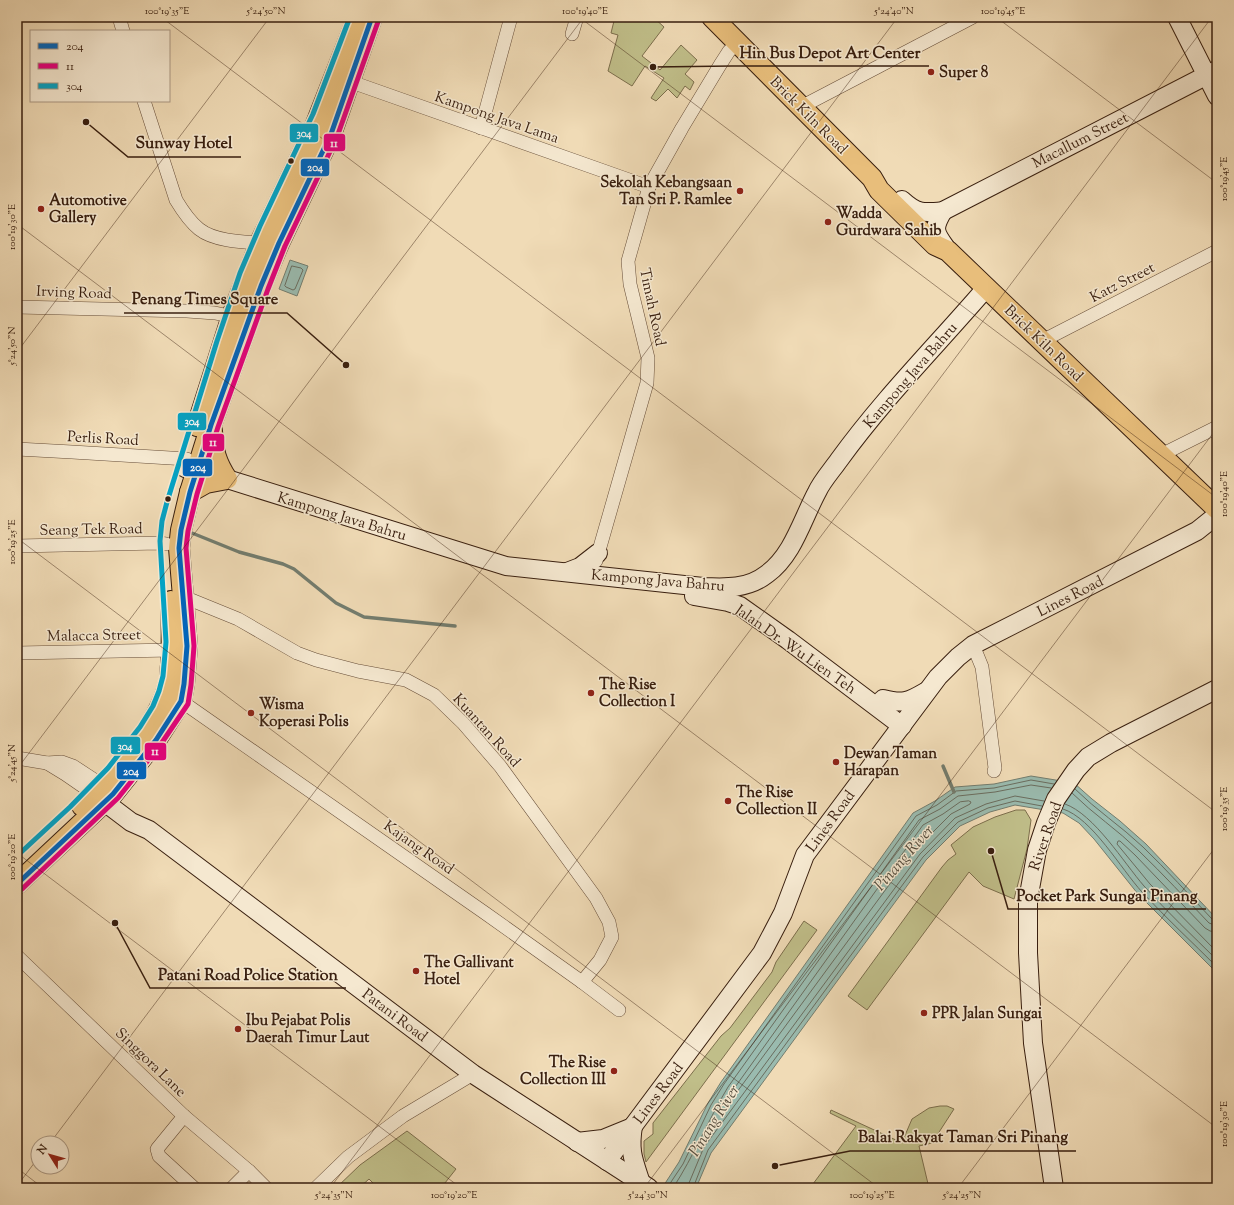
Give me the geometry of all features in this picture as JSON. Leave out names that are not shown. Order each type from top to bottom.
[{"type":"main road","points":[[19,873],[104,794],[156,740],[180,701],[184,684],[187,646],[166,544],[168,526],[240,318],[279,243],[331,134],[358,17]]},
{"type":"main road","points":[[104,794],[160,707],[170,683],[177,597],[179,548],[181,530],[190,492],[190,466],[211,425],[260,243],[314,129],[343,79],[372,17]]},
{"type":"main road","name":"Brick Kiln Road","points":[[712,17],[872,178],[879,190],[935,246],[948,251],[1216,508]]},
{"type":"main road","name":"Brick Kiln Road","points":[[872,178],[884,184],[902,200]]},
{"type":"main road","points":[[190,492],[206,483],[227,480],[219,467],[214,454],[211,425]]},
{"type":"street","points":[[119,17],[123,30]]},
{"type":"street","points":[[481,128],[511,17]]},
{"type":"street","points":[[572,34],[577,17]]},
{"type":"street","points":[[801,107],[973,17]]},
{"type":"street","points":[[1177,17],[1212,73],[1217,96]]},
{"type":"street","name":"Timah Road","points":[[592,574],[647,383],[648,358],[630,284],[628,261],[649,187],[682,128],[717,71],[730,51],[738,43]]},
{"type":"street","name":"Macallum Street","points":[[902,200],[910,208],[918,211],[943,211],[1212,73]]},
{"type":"street","name":"Kampong Java Lama","points":[[343,79],[649,187]]},
{"type":"street","points":[[144,102],[176,200],[184,212],[200,230],[208,234],[241,242],[260,243]]},
{"type":"street","points":[[943,211],[936,223],[935,229],[937,235],[948,251]]},
{"type":"street","name":"Katz Street","points":[[1042,341],[1217,251]]},
{"type":"street","name":"Kampong Java Bahru","points":[[190,466],[227,480],[506,566],[725,588],[755,582],[778,565],[786,554],[817,491],[840,458],[886,399],[986,288]]},
{"type":"street","name":"Irving Road","points":[[17,307],[215,312],[240,318]]},
{"type":"street","points":[[1161,455],[1217,427]]},
{"type":"street","name":"Perlis Road","points":[[17,449],[72,452],[190,466]]},
{"type":"street","name":"Lines Road","points":[[607,1161],[762,953],[783,913],[805,855],[938,677],[958,657],[973,646],[1197,531],[1216,508]]},
{"type":"street","name":"Seang Tek Road","points":[[17,546],[166,544]]},
{"type":"street","points":[[567,572],[580,567],[598,553]]},
{"type":"street","name":"Jalan Dr. Wu Lien Teh","points":[[659,582],[675,593],[728,602],[740,606],[905,722]]},
{"type":"street","name":"Kuantan Road","points":[[177,597],[238,619],[297,653],[316,660],[358,671],[406,680],[434,695],[463,723],[500,766],[596,898],[609,922],[612,937],[600,960],[582,982]]},
{"type":"street","name":"Jalan Dr. Wu Lien Teh","points":[[794,632],[880,704]]},
{"type":"street","points":[[973,646],[982,667],[994,771]]},
{"type":"street","name":"Malacca Street","points":[[17,653],[172,650]]},
{"type":"street","name":"River Road","points":[[1054,1188],[1033,1042],[1028,953],[1028,900],[1032,872],[1046,823],[1056,799],[1076,770],[1088,757],[1217,689]]},
{"type":"street","points":[[883,751],[887,733],[880,704],[905,702],[928,691]]},
{"type":"street","name":"Kajang Road","points":[[180,701],[620,1010]]},
{"type":"street","points":[[17,758],[47,763],[62,762],[72,766],[104,794]]},
{"type":"street","name":"Patani Road","points":[[104,794],[136,812],[149,830],[473,1074],[645,1185]]},
{"type":"street","name":"Singgora Lane","points":[[17,956],[184,1116],[249,1171],[266,1188]]},
{"type":"street","points":[[316,1188],[348,1157],[403,1116],[473,1074]]},
{"type":"street","points":[[184,1116],[157,1150],[159,1156],[194,1188]]},
{"type":"street","points":[[578,1142],[603,1139],[633,1126]]},
{"type":"street","points":[[633,1126],[631,1143],[632,1158],[645,1185]]},
{"type":"street","points":[[232,1188],[249,1171]]},
{"type":"shaded area","points":[[615,17],[653,17],[664,27],[642,56],[660,70],[681,45],[697,60],[685,74],[694,82],[690,90],[685,86],[677,98],[668,89],[656,101],[651,98],[664,78],[645,66],[632,86],[608,71],[618,35],[611,33]]},
{"type":"shaded area","points":[[1016,810],[1025,810],[1031,820],[1027,849],[1014,899],[983,886],[969,872],[867,1010],[848,996],[942,867],[956,854],[951,845],[973,827],[995,817]]},
{"type":"shaded area","points":[[804,921],[817,930],[646,1162],[644,1154],[644,1141],[653,1134],[653,1123],[721,1036],[730,1028],[772,972],[776,962]]},
{"type":"shaded area","points":[[947,1106],[954,1109],[932,1143],[919,1146],[929,1188],[810,1188],[856,1126],[830,1113],[831,1110],[898,1141],[903,1140],[912,1119],[929,1108]]},
{"type":"shaded area","points":[[407,1131],[456,1169],[441,1188],[378,1188],[369,1179],[359,1188],[336,1188],[360,1165]]},
{"type":"water","points":[[290,260],[308,266],[297,296],[279,289]]},
{"type":"water","name":"Pinang River","points":[[1031,776],[1074,783],[1146,844],[1217,919],[1217,973],[1138,894],[1094,839],[1079,823],[1063,813],[1015,805],[990,812],[960,826],[926,860],[711,1153],[696,1188],[662,1188],[679,1162],[708,1103],[721,1082],[913,813],[935,801],[955,787],[994,784]]},
{"type":"waterway","points":[[192,533],[239,552],[283,564],[294,569],[336,603],[364,617],[455,626]]},
{"type":"waterway","points":[[943,766],[954,792]]},
{"type":"transit line","name":"304","points":[[17,856],[70,807],[108,768],[140,727],[153,706],[159,691],[163,676],[166,642],[160,541],[162,521],[167,502],[217,341],[240,273],[260,226],[313,114],[350,17]]},
{"type":"transit line","name":"204","points":[[17,884],[113,794],[156,740],[181,701],[187,646],[179,548],[181,530],[190,492],[211,425],[261,286],[279,243],[331,134],[372,17]]},
{"type":"transit line","name":"11","points":[[22,889],[118,798],[161,744],[188,704],[194,646],[186,548],[188,531],[197,494],[218,427],[268,289],[285,246],[337,137],[379,19]]},
{"type":"place","name":"Hin Bus Depot Art Center","points":[[653,67]]},
{"type":"place","name":"Super 8","points":[[931,72]]},
{"type":"place","name":"Sunway Hotel","points":[[86,122]]},
{"type":"place","name":"Sekolah Kebangsaan Tan Sri P. Ramlee","points":[[740,191]]},
{"type":"place","name":"Automotive Gallery","points":[[41,209]]},
{"type":"place","name":"Wadda Gurdwara Sahib","points":[[828,222]]},
{"type":"place","name":"Penang Times Square","points":[[346,365]]},
{"type":"place","name":"The Rise Collection I","points":[[591,693]]},
{"type":"place","name":"Wisma Koperasi Polis","points":[[251,713]]},
{"type":"place","name":"Dewan Taman Harapan","points":[[836,762]]},
{"type":"place","name":"The Rise Collection II","points":[[728,801]]},
{"type":"place","name":"Pocket Park Sungai Pinang","points":[[991,851]]},
{"type":"place","name":"Patani Road Police Station","points":[[115,923]]},
{"type":"place","name":"The Gallivant Hotel","points":[[416,971]]},
{"type":"place","name":"PPR Jalan Sungai","points":[[924,1013]]},
{"type":"place","name":"Ibu Pejabat Polis Daerah Timur Laut","points":[[238,1029]]},
{"type":"place","name":"The Rise Collection III","points":[[614,1071]]},
{"type":"place","name":"Balai Rakyat Taman Sri Pinang","points":[[775,1166]]}]
